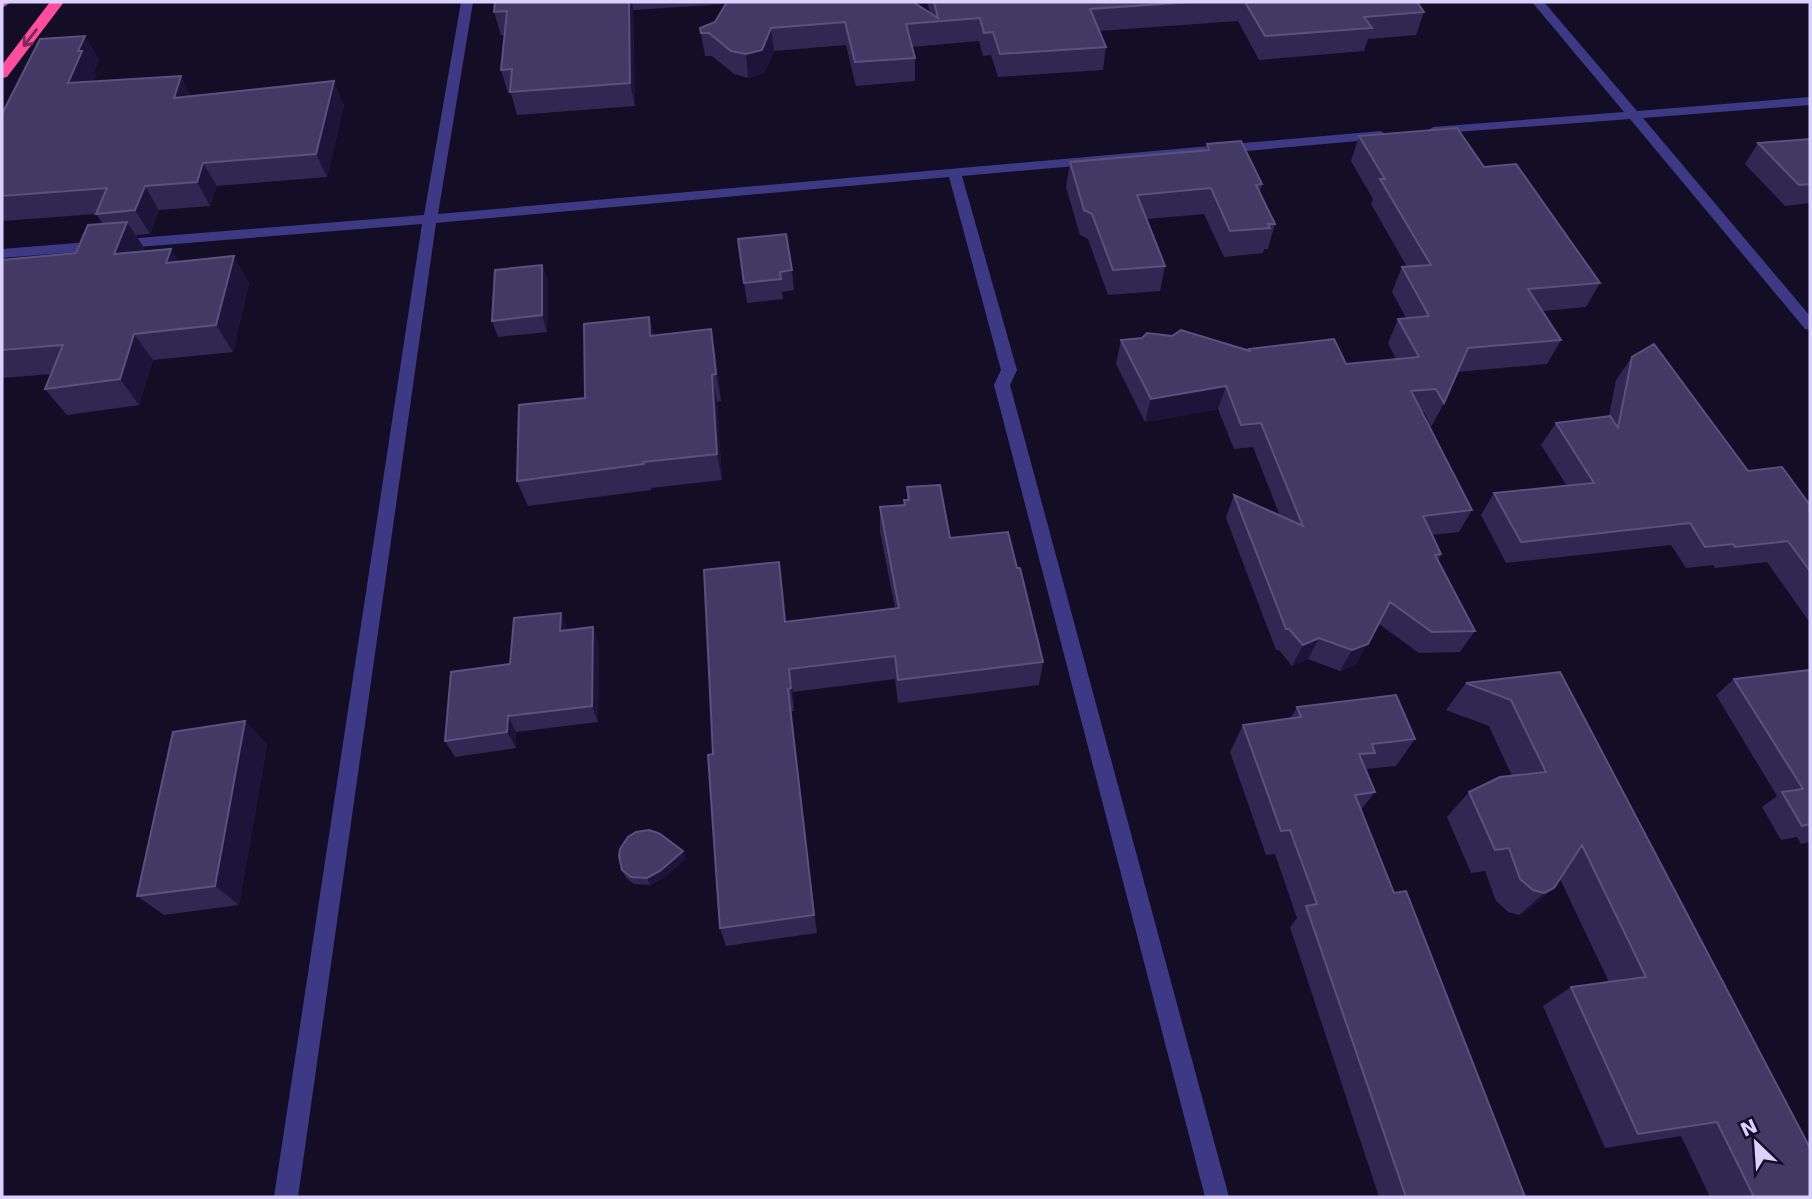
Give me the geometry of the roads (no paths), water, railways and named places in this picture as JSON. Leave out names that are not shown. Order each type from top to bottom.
[{"type":"highway","points":[[2,74],[57,2]]},
{"type":"lane","points":[[286,1197],[430,219],[467,2]]},
{"type":"lane","points":[[1538,2],[1810,325]]},
{"type":"lane","points":[[1424,132],[1810,101]]},
{"type":"lane","points":[[2,253],[430,219],[1397,134]]},
{"type":"lane","points":[[954,171],[1009,370],[1003,385],[1217,1197]]}]
